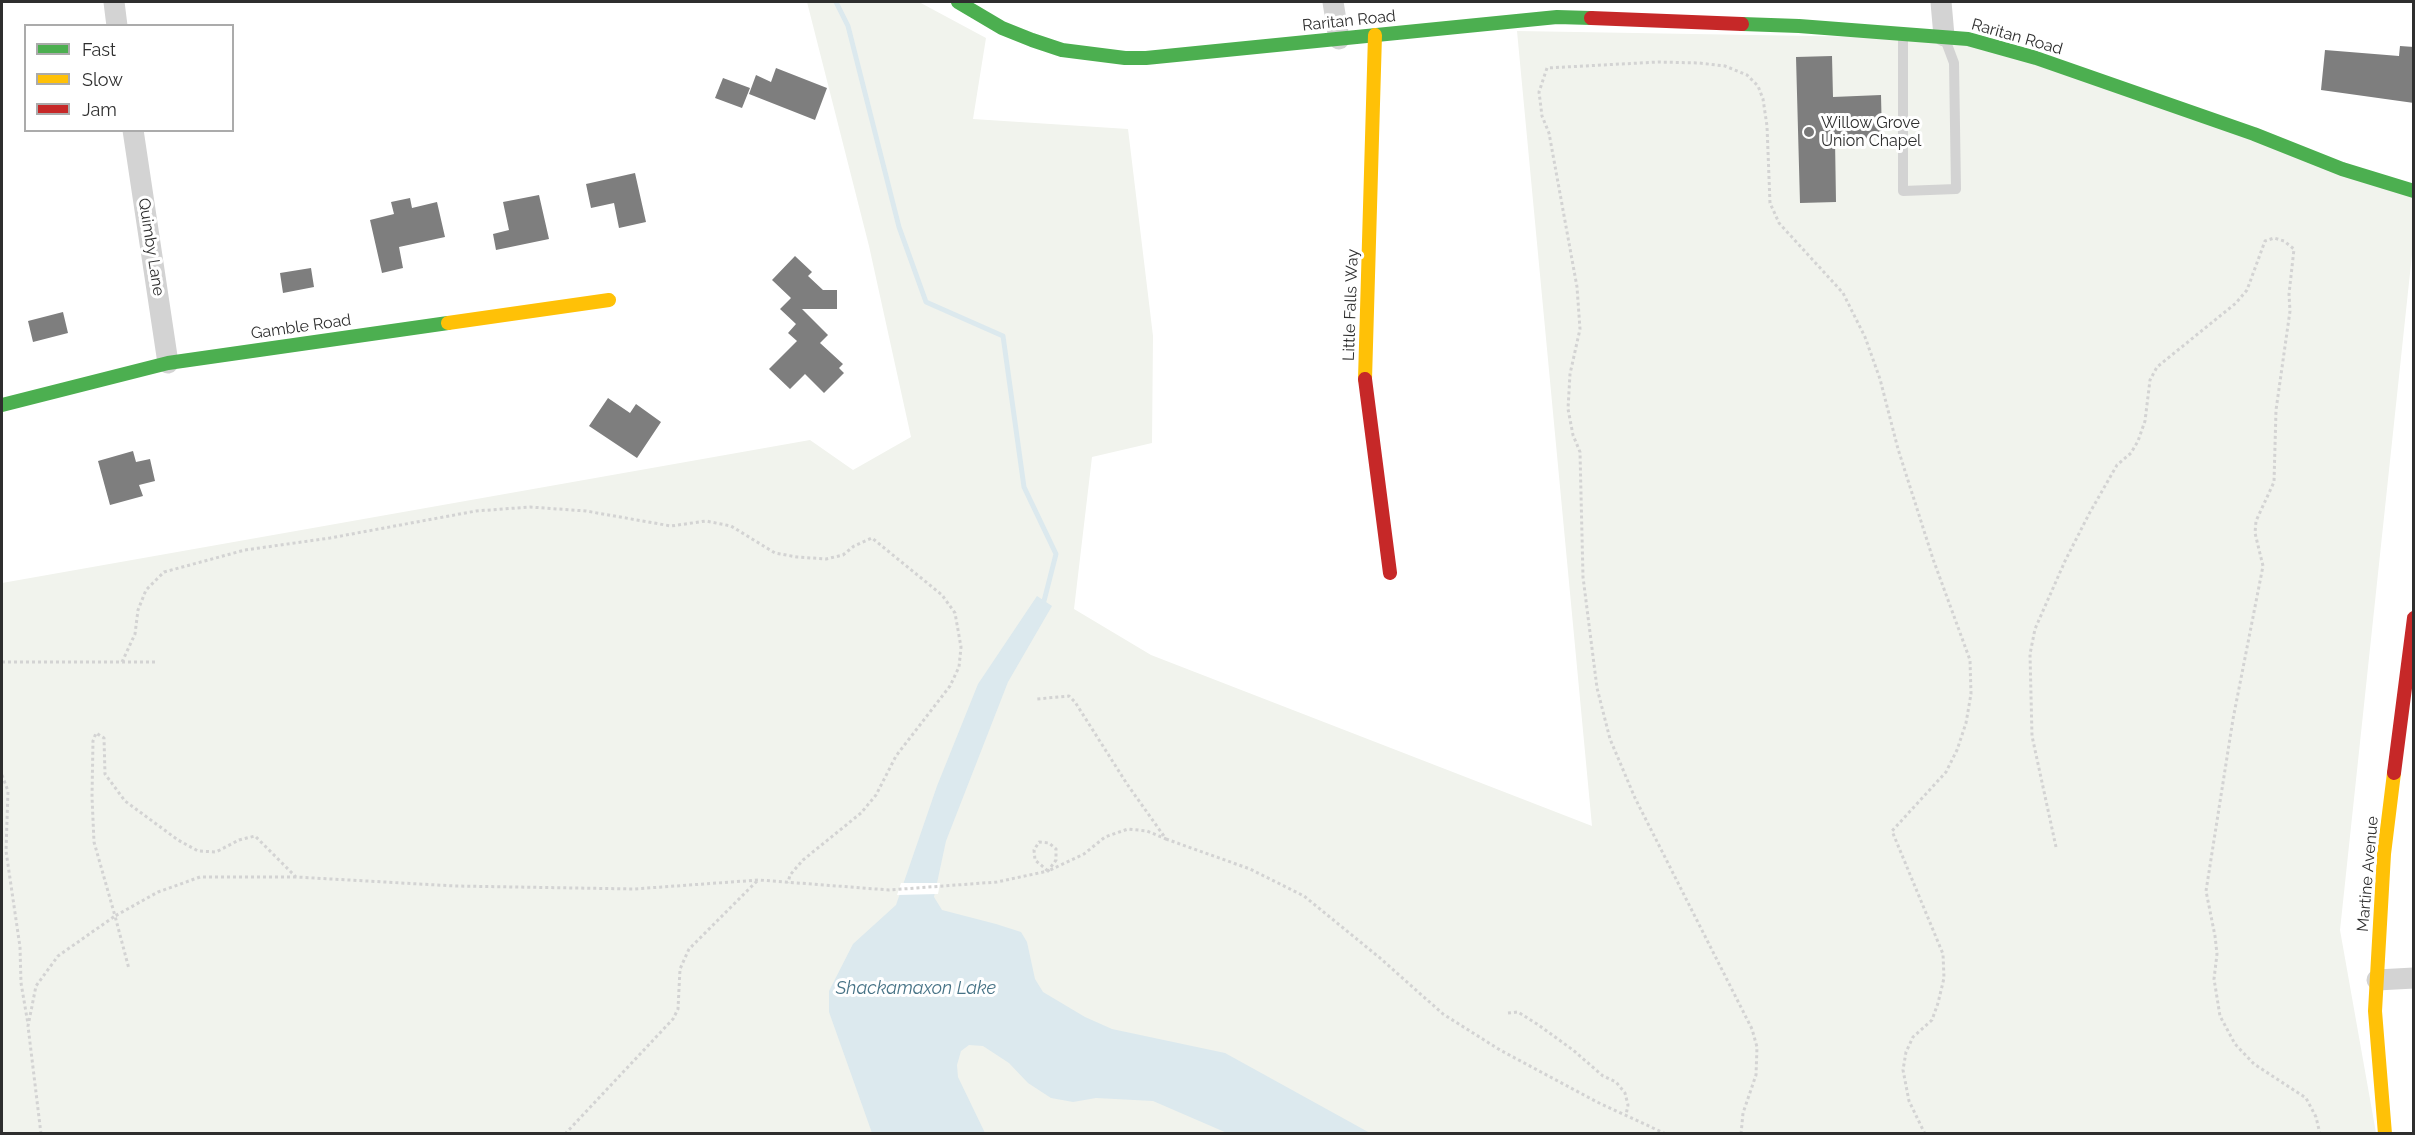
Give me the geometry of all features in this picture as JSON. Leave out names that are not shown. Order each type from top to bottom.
[{"type":"street","points":[[114,2],[117,24]]},
{"type":"street","name":"Raritan Road","points":[[958,2],[1002,28],[1032,40],[1093,55],[1146,58],[1557,17],[1799,26],[1968,39],[2036,58],[2254,134],[2342,169],[2414,190]]},
{"type":"street","points":[[1333,2],[1339,39]]},
{"type":"street","points":[[1941,2],[1944,36]]},
{"type":"street","name":"Little Falls Way","points":[[1375,35],[1365,383],[1390,573]]},
{"type":"street","name":"Quimby Lane","points":[[133,132],[168,363]]},
{"type":"street","name":"Gamble Road","points":[[2,405],[168,363],[609,300]]},
{"type":"street","name":"Martine Avenue","points":[[2385,1134],[2375,1011],[2384,854],[2414,618]]},
{"type":"street","points":[[2377,980],[2414,978]]},
{"type":"lane","points":[[1903,33],[1903,190],[1956,189],[1954,63],[1944,36]]},
{"type":"path","points":[[1741,1134],[1743,1113],[1756,1075],[1757,1047],[1752,1029],[1635,798],[1610,739],[1597,688],[1583,577],[1580,452],[1573,435],[1568,410],[1570,374],[1580,329],[1578,297],[1549,134],[1542,116],[1539,92],[1547,68],[1658,62],[1699,63],[1725,66],[1747,75],[1758,86],[1763,99],[1767,126],[1770,203],[1779,223],[1843,293],[1865,337],[1880,379],[1898,449],[1926,539],[1970,660],[1971,694],[1966,723],[1957,750],[1946,772],[1892,831],[1942,954],[1944,978],[1938,1003],[1932,1020],[1913,1037],[1906,1052],[1903,1070],[1909,1101],[1925,1134]]},
{"type":"path","points":[[2056,847],[2032,736],[2030,654],[2035,629],[2089,514],[2117,465],[2131,453],[2138,441],[2145,421],[2150,380],[2157,367],[2236,303],[2247,290],[2265,241],[2274,238],[2284,241],[2294,249],[2289,294],[2290,311],[2276,410],[2274,482],[2256,521],[2255,533],[2263,566],[2236,699],[2206,891],[2215,936],[2217,954],[2214,980],[2220,1016],[2235,1044],[2254,1064],[2306,1098],[2316,1117],[2320,1134]]},
{"type":"path","points":[[122,662],[135,634],[138,610],[146,590],[164,572],[245,550],[330,538],[476,511],[530,507],[586,511],[671,526],[706,521],[731,526],[775,553],[826,559],[843,555],[859,543],[872,538],[942,595],[956,613],[962,647],[959,667],[950,686],[896,756],[876,795],[861,813],[803,860],[790,875],[788,883]]},
{"type":"path","points":[[2,662],[156,662]]},
{"type":"path","points":[[1037,699],[1069,696],[1075,702],[1127,784],[1166,839]]},
{"type":"path","points":[[129,969],[94,842],[93,741],[96,733],[104,738],[105,774],[125,801],[178,840],[198,851],[216,852],[239,840],[255,836],[296,877]]},
{"type":"path","points":[[2,775],[8,791],[6,851],[20,947],[21,983],[40,1134]]},
{"type":"path","points":[[28,1026],[36,986],[58,956],[115,916],[158,892],[200,877],[296,877],[455,886],[634,889],[759,880],[889,890],[997,882],[1048,871],[1084,854],[1105,837],[1128,829],[1147,831],[1250,870],[1304,896],[1380,958],[1443,1014],[1500,1050],[1597,1102],[1666,1134]]},
{"type":"path","points":[[1039,842],[1049,843],[1056,849],[1056,860],[1048,871],[1035,860],[1034,850],[1039,842]]},
{"type":"path","points":[[565,1134],[673,1019],[678,1009],[680,969],[689,949],[759,880]]},
{"type":"path","points":[[1508,1013],[1518,1012],[1537,1024],[1573,1050],[1603,1076],[1616,1082],[1625,1093],[1628,1105],[1626,1115]]},
{"type":"shaded area","points":[[807,2],[919,2],[986,38],[973,119],[1128,129],[1153,336],[1152,443],[1092,457],[1074,609],[1151,655],[1592,826],[1517,31],[1989,39],[2413,189],[2413,245],[2340,930],[2376,1133],[2,1134],[2,583],[810,440],[853,470],[911,437],[869,246]]},
{"type":"water","name":"Shackamaxon Lake","points":[[1037,596],[1052,606],[1008,682],[946,841],[934,897],[942,910],[1021,932],[1027,942],[1035,979],[1043,992],[1085,1017],[1112,1029],[1225,1053],[1370,1133],[1227,1133],[1153,1101],[1096,1098],[1073,1102],[1051,1098],[1028,1083],[1009,1063],[983,1046],[969,1045],[961,1051],[957,1065],[958,1077],[985,1133],[872,1133],[829,1012],[829,991],[853,944],[896,905],[937,786],[978,684]]},
{"type":"pier","points":[[901,883],[940,883],[938,894],[897,895]]},
{"type":"building","points":[[2400,46],[2414,47],[2414,103],[2321,90],[2325,50],[2399,56]]},
{"type":"building","points":[[1832,56],[1833,97],[1881,95],[1882,138],[1835,139],[1836,202],[1800,203],[1796,57]]},
{"type":"building","points":[[776,68],[827,88],[815,120],[749,94],[756,75],[771,82]]},
{"type":"building","points":[[723,78],[750,88],[742,108],[715,98]]},
{"type":"building","points":[[635,173],[646,222],[619,228],[614,203],[591,208],[586,184]]},
{"type":"building","points":[[539,195],[549,239],[496,250],[493,234],[509,230],[503,202]]},
{"type":"building","points":[[410,198],[412,208],[437,202],[445,237],[399,247],[403,268],[382,273],[370,220],[394,214],[391,202]]},
{"type":"building","points":[[795,256],[812,272],[808,276],[823,290],[837,290],[837,309],[802,309],[828,335],[820,343],[843,364],[839,368],[844,373],[824,393],[805,374],[790,389],[769,369],[797,341],[788,333],[796,324],[780,309],[791,298],[772,280]]},
{"type":"building","points":[[311,268],[314,287],[283,293],[280,273]]},
{"type":"building","points":[[63,312],[68,333],[33,342],[28,321]]},
{"type":"building","points":[[608,398],[630,413],[636,404],[661,422],[637,458],[589,426]]},
{"type":"building","points":[[133,451],[136,462],[150,459],[155,481],[139,485],[143,496],[110,505],[98,461]]},
{"type":"waterway","points":[[836,2],[848,26],[899,227],[926,302],[1003,336],[1024,487],[1056,554],[1044,601]]},
{"type":"traffic: fast","points":[[958,2],[1002,28],[1032,40],[1062,50],[1125,58],[1146,58],[1557,17],[1591,18]]},
{"type":"traffic: fast","points":[[1742,24],[1968,39],[2036,58],[2254,134],[2342,169],[2414,191]]},
{"type":"traffic: fast","points":[[2,405],[168,363],[448,323]]},
{"type":"traffic: slow","points":[[1365,379],[1375,35]]},
{"type":"traffic: slow","points":[[448,323],[609,300]]},
{"type":"traffic: slow","points":[[2385,1134],[2375,1011],[2384,854],[2394,773]]},
{"type":"traffic: jam","points":[[1591,18],[1742,24]]},
{"type":"traffic: jam","points":[[1365,379],[1390,573]]},
{"type":"traffic: jam","points":[[2394,773],[2414,618]]},
{"type":"place","name":"Willow Grove Union Chapel","points":[[1809,132]]}]
